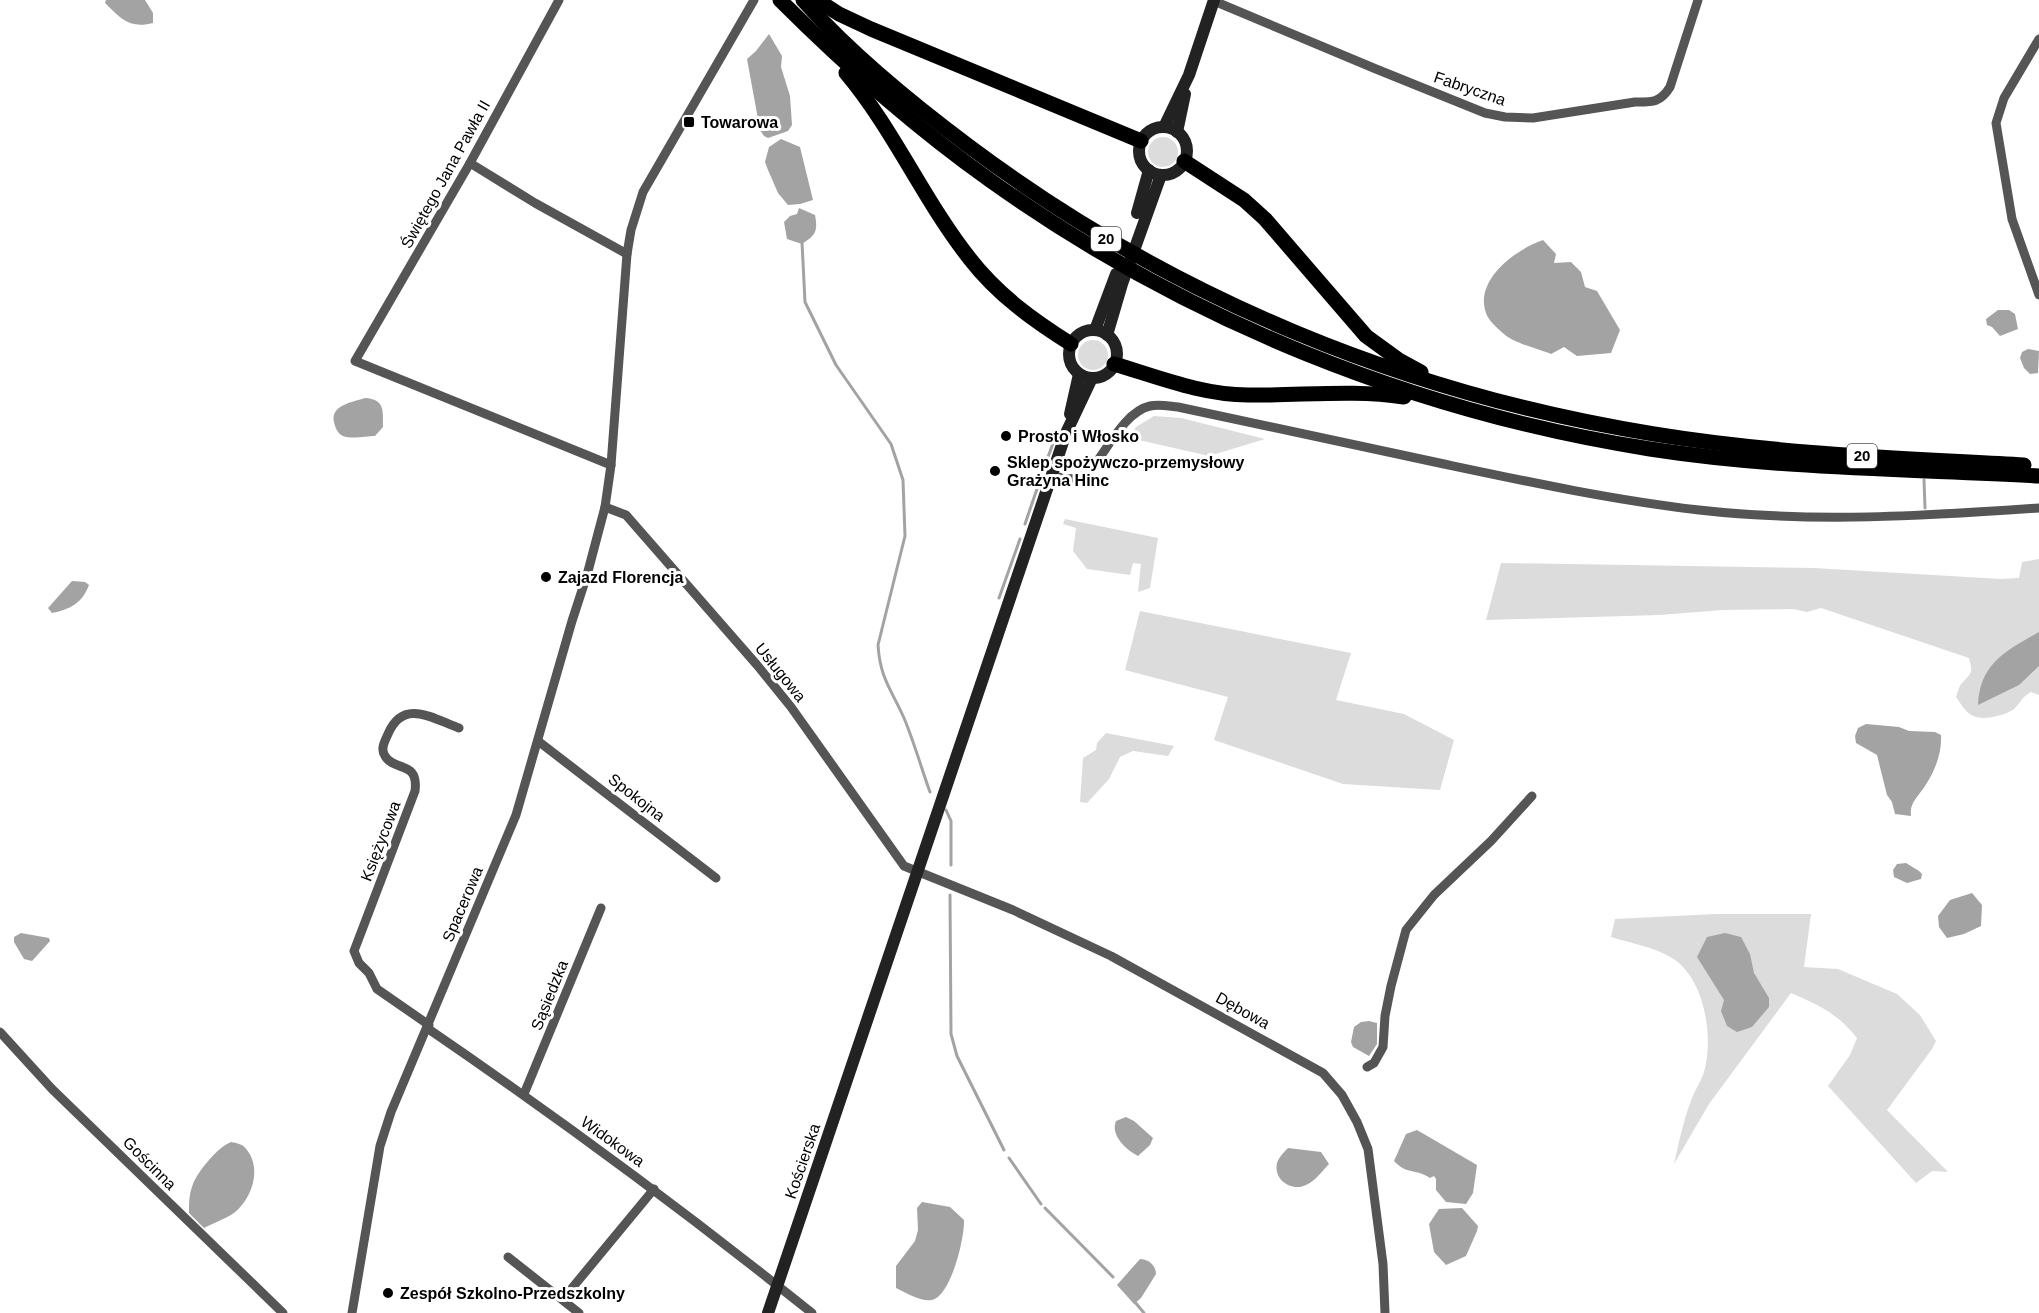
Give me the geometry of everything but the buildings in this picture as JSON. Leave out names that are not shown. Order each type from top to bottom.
[{"type":"main road","name":"20","points":[[780,0],[888,101],[990,181],[1046,219],[1127,267],[1206,309],[1313,357],[1391,386],[1686,439],[1786,450],[2039,466]]},
{"type":"main road","name":"20","points":[[803,0],[867,63],[950,132],[999,169],[1098,234],[1173,276],[1254,316],[1461,399],[1568,434],[1708,457],[1785,464],[2039,476]]},
{"type":"main road","points":[[817,0],[839,14],[871,29],[1141,141]]},
{"type":"main road","points":[[1177,132],[1189,75],[1214,0]]},
{"type":"main road","points":[[834,52],[839,64],[866,100],[969,258],[996,289],[1016,306],[1071,344]]},
{"type":"main road","points":[[1164,127],[1189,75]]},
{"type":"main road","points":[[1164,127],[1177,132],[1182,137],[1186,148],[1184,161],[1175,172],[1161,175],[1144,166],[1139,154],[1141,141],[1153,129],[1164,127]]},
{"type":"main road","points":[[1184,161],[1244,200],[1265,219],[1366,336],[1398,360],[1461,399]]},
{"type":"main road","points":[[1134,236],[1149,170]]},
{"type":"main road","points":[[1101,333],[1134,236],[1161,175]]},
{"type":"main road","points":[[1081,333],[1101,333],[1111,339],[1116,351],[1114,364],[1105,375],[1086,376],[1071,364],[1069,351],[1071,344],[1081,333]]},
{"type":"main road","points":[[1114,364],[1212,391],[1246,395],[1362,392],[1461,399]]},
{"type":"main road","name":"Kościerska","points":[[768,1313],[1086,376]]},
{"type":"street","name":"Świętego Jana Pawła II","points":[[559,0],[470,163],[355,361],[611,465]]},
{"type":"street","name":"Fabryczna","points":[[1214,0],[1365,65],[1485,113],[1523,118],[1635,102],[1652,102],[1665,96],[1670,87],[1698,0]]},
{"type":"street","points":[[605,507],[611,465],[627,254],[631,230],[643,192],[754,1]]},
{"type":"street","points":[[2039,39],[2004,98],[1996,123],[2012,219],[2039,295]]},
{"type":"street","points":[[470,163],[535,203],[627,254]]},
{"type":"street","points":[[1052,475],[1067,480],[1077,479],[1087,474],[1132,416],[1148,406],[1160,405],[1564,490],[1632,502],[1783,517],[1840,518],[1888,518],[2039,508]]},
{"type":"street","name":"Spacerowa","points":[[352,1313],[380,1146],[391,1112],[516,814],[587,576],[605,507]]},
{"type":"street","name":"Usługowa","points":[[605,507],[626,515],[757,664],[791,707],[904,866],[918,870]]},
{"type":"street","name":"Księżycowa","points":[[428,1026],[377,989],[369,973],[359,963],[354,951],[416,791],[412,771],[387,759],[384,755],[383,748],[392,723],[415,712],[459,728]]},
{"type":"street","name":"Spokojna","points":[[538,741],[716,878]]},
{"type":"street","points":[[1367,1067],[1374,1063],[1383,1047],[1387,1006],[1406,930],[1434,895],[1491,841],[1532,796]]},
{"type":"street","name":"Dębowa","points":[[918,870],[1022,914],[1111,956],[1323,1073],[1342,1095],[1357,1122],[1368,1149],[1383,1264],[1385,1313]]},
{"type":"street","name":"Sąsiedzka","points":[[524,1094],[601,908]]},
{"type":"street","name":"Widokowa","points":[[428,1026],[654,1189],[812,1313]]},
{"type":"street","name":"Gościnna","points":[[0,1032],[52,1089],[283,1313]]},
{"type":"street","points":[[563,1299],[654,1189]]},
{"type":"street","points":[[508,1257],[579,1313]]},
{"type":"shaded area","points":[[106,0],[145,0],[153,13],[153,23],[132,24],[116,14],[105,3]]},
{"type":"shaded area","points":[[769,34],[782,56],[781,67],[790,96],[792,125],[788,131],[768,138],[760,130],[747,59]]},
{"type":"shaded area","points":[[1163,137],[1174,141],[1178,152],[1174,163],[1163,167],[1152,163],[1148,152],[1152,141]]},
{"type":"shaded area","points":[[781,139],[800,147],[813,200],[788,205],[778,193],[765,162],[769,147]]},
{"type":"shaded area","points":[[799,208],[815,215],[816,220],[815,232],[802,244],[787,239],[784,222],[790,216],[797,214]]},
{"type":"shaded area","points":[[1543,240],[1556,254],[1554,263],[1571,262],[1581,272],[1585,287],[1597,291],[1620,330],[1611,353],[1577,356],[1564,347],[1551,354],[1508,337],[1487,316],[1484,301],[1486,289],[1492,278],[1510,258]]},
{"type":"shaded area","points":[[1998,310],[2009,310],[2015,314],[2018,329],[2000,336],[1987,325],[1986,319]]},
{"type":"shaded area","points":[[1093,340],[1104,344],[1108,355],[1104,366],[1093,370],[1082,366],[1078,355],[1082,344]]},
{"type":"shaded area","points":[[2028,349],[2039,351],[2038,373],[2030,374],[2024,368],[2020,358],[2022,352]]},
{"type":"shaded area","points":[[365,398],[376,401],[382,407],[383,427],[375,436],[353,438],[341,435],[334,424],[335,412],[343,405]]},
{"type":"shaded area","points":[[1154,416],[1181,418],[1265,439],[1209,456],[1130,438],[1136,427]]},
{"type":"shaded area","points":[[1065,519],[1158,538],[1150,588],[1138,592],[1141,564],[1133,563],[1130,575],[1087,569],[1073,551],[1076,528],[1063,524]]},
{"type":"shaded area","points":[[2039,559],[2039,695],[2031,692],[2014,709],[1990,717],[1973,716],[1964,709],[1956,697],[1960,685],[1971,672],[1969,658],[1821,608],[1807,612],[1793,609],[1723,610],[1659,615],[1486,620],[1501,563],[1814,568],[2001,579],[2019,578],[2022,562]]},
{"type":"shaded area","points":[[72,581],[85,582],[89,585],[79,601],[52,613],[48,608]]},
{"type":"shaded area","points":[[1140,611],[1351,653],[1336,700],[1404,714],[1454,740],[1440,790],[1343,784],[1214,740],[1228,697],[1125,670]]},
{"type":"shaded area","points":[[2039,632],[2039,666],[2019,685],[1978,705],[1980,691],[1989,668],[2006,652]]},
{"type":"shaded area","points":[[1866,724],[1899,727],[1909,731],[1935,732],[1941,735],[1935,768],[1913,804],[1911,816],[1895,814],[1892,802],[1887,795],[1877,755],[1856,743],[1855,736],[1858,728]]},
{"type":"shaded area","points":[[1106,733],[1174,746],[1168,756],[1133,751],[1120,757],[1109,779],[1087,803],[1080,802],[1083,758],[1096,750],[1097,743]]},
{"type":"shaded area","points":[[1906,863],[1922,874],[1921,879],[1907,883],[1894,877],[1893,870],[1897,864]]},
{"type":"shaded area","points":[[1972,893],[1982,905],[1981,926],[1964,934],[1947,938],[1939,927],[1938,916],[1950,900]]},
{"type":"shaded area","points":[[1715,914],[1811,914],[1804,967],[1838,969],[1897,994],[1920,1015],[1936,1041],[1887,1110],[1948,1172],[1932,1171],[1916,1183],[1828,1086],[1850,1055],[1857,1038],[1827,1011],[1791,993],[1709,1104],[1674,1164],[1686,1116],[1692,1097],[1703,1076],[1707,1058],[1707,1026],[1704,1010],[1692,979],[1672,958],[1650,948],[1611,937],[1615,919]]},
{"type":"shaded area","points":[[21,933],[49,938],[50,941],[32,961],[24,959],[14,942],[14,937]]},
{"type":"shaded area","points":[[1725,933],[1741,937],[1750,954],[1754,973],[1769,998],[1769,1007],[1752,1027],[1737,1032],[1727,1026],[1721,1011],[1724,1000],[1697,957],[1707,937]]},
{"type":"shaded area","points":[[1361,1022],[1377,1023],[1377,1044],[1369,1056],[1353,1047],[1351,1042],[1354,1027]]},
{"type":"shaded area","points":[[1126,1117],[1153,1138],[1150,1145],[1138,1156],[1124,1146],[1115,1132],[1116,1121]]},
{"type":"shaded area","points":[[1417,1130],[1477,1165],[1473,1193],[1466,1204],[1446,1202],[1436,1190],[1434,1176],[1430,1178],[1407,1170],[1394,1161],[1406,1134]]},
{"type":"shaded area","points":[[231,1142],[244,1146],[247,1150],[254,1166],[253,1183],[246,1200],[234,1213],[204,1228],[189,1213],[192,1188],[199,1173],[209,1160]]},
{"type":"shaded area","points":[[1288,1148],[1321,1152],[1329,1164],[1308,1184],[1291,1186],[1281,1180],[1277,1169],[1279,1159]]},
{"type":"shaded area","points":[[922,1202],[950,1207],[964,1220],[962,1239],[951,1277],[939,1296],[932,1300],[909,1295],[896,1288],[896,1266],[915,1241],[918,1230],[917,1208]]},
{"type":"shaded area","points":[[1462,1208],[1478,1226],[1477,1231],[1466,1256],[1446,1265],[1434,1252],[1429,1224],[1439,1209]]},
{"type":"shaded area","points":[[1140,1259],[1151,1263],[1156,1274],[1141,1298],[1134,1304],[1117,1285]]},
{"type":"waterway","points":[[802,242],[805,302],[836,365],[891,444],[903,480],[905,536],[878,645],[884,675],[908,727],[930,792]]},
{"type":"waterway","points":[[1045,465],[1055,438]]},
{"type":"waterway","points":[[1025,524],[1040,480]]},
{"type":"waterway","points":[[1924,480],[1925,508]]},
{"type":"waterway","points":[[999,598],[1020,539]]},
{"type":"waterway","points":[[946,810],[951,821],[951,865]]},
{"type":"waterway","points":[[950,895],[951,1034],[957,1056],[1004,1150]]},
{"type":"waterway","points":[[1009,1158],[1041,1204]]},
{"type":"waterway","points":[[1045,1208],[1113,1277]]},
{"type":"waterway","points":[[1134,1301],[1144,1313]]},
{"type":"place","name":"Towarowa","points":[[689,122]]},
{"type":"place","name":"Prosto i Włosko","points":[[1006,436]]},
{"type":"place","name":"Sklep spożywczo-przemysłowy Grażyna Hinc","points":[[995,471]]},
{"type":"place","name":"Zajazd Florencja","points":[[546,577]]},
{"type":"place","name":"Zespół Szkolno-Przedszkolny","points":[[388,1293]]}]
